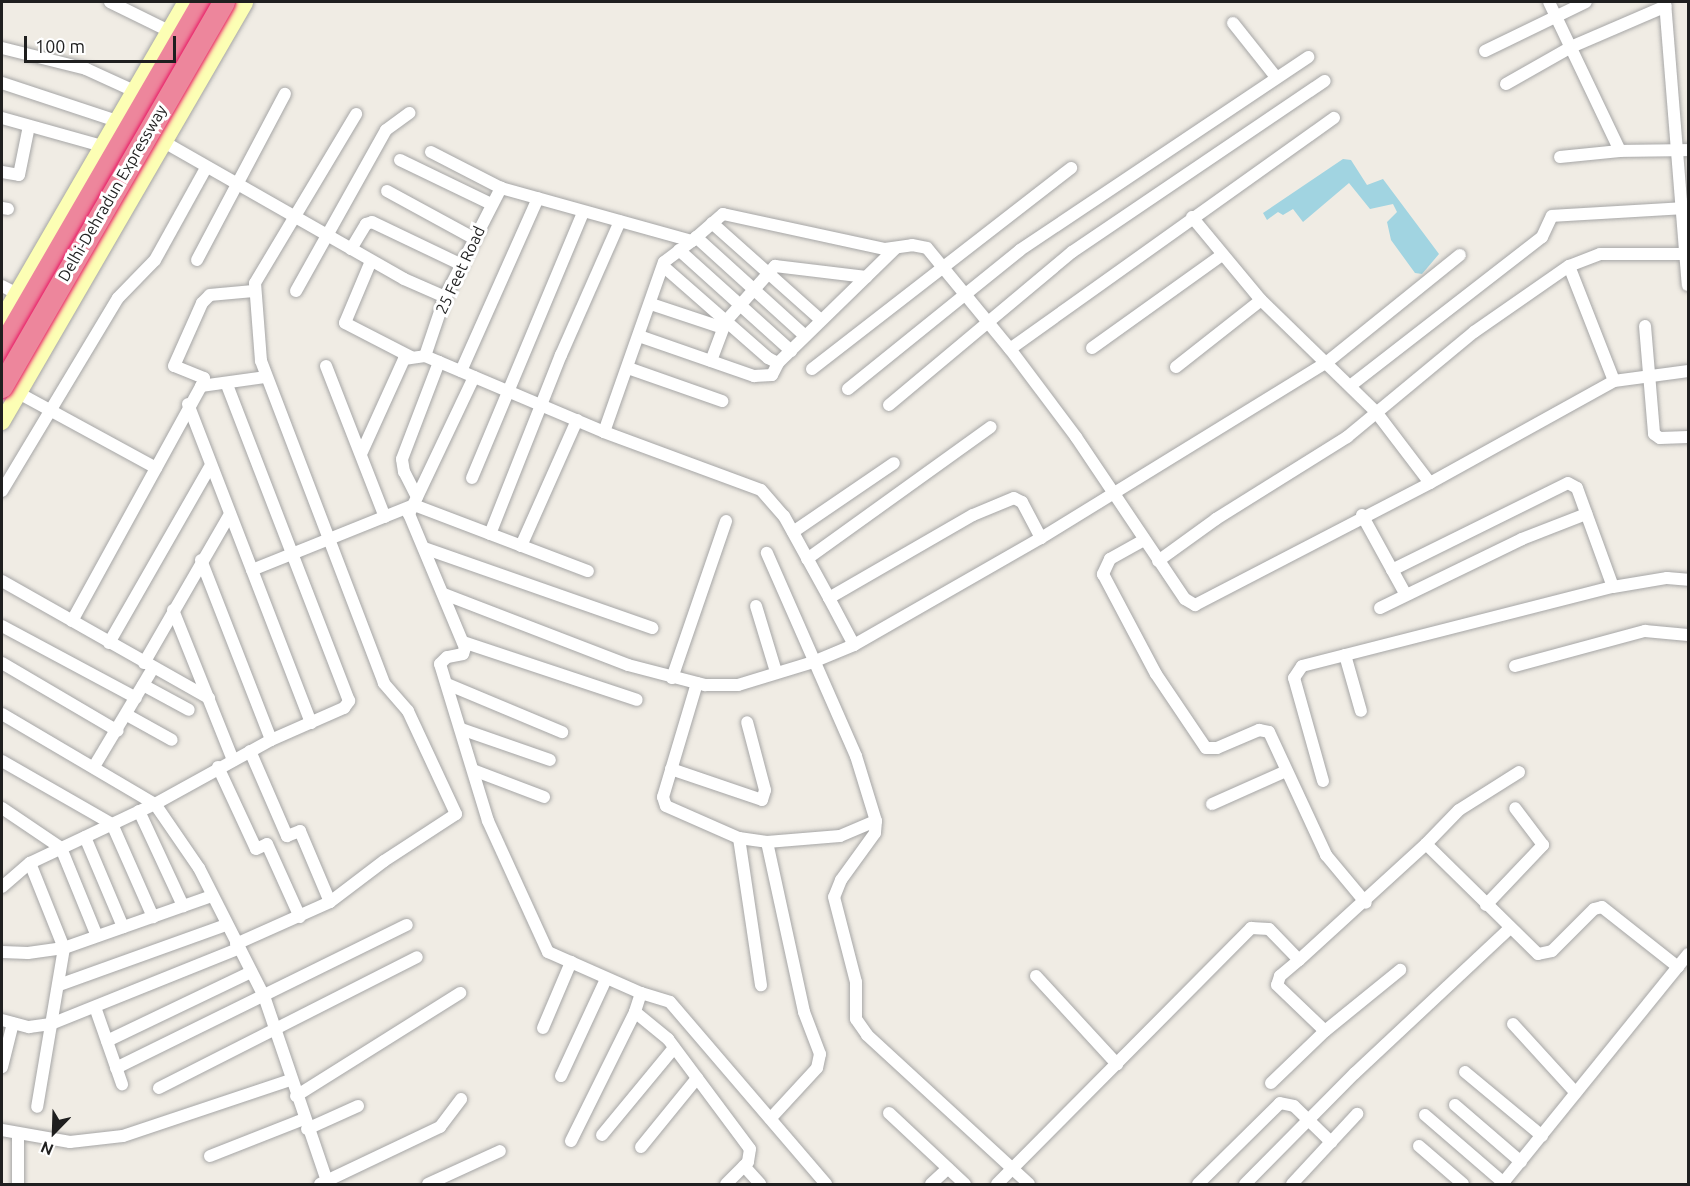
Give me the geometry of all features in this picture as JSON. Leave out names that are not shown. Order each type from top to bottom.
[{"type":"highway","name":"Delhi-Dehradun Expressway","points":[[2,350],[203,2]]},
{"type":"highway","name":"Delhi-Dehradun Expressway","points":[[7,388],[224,2]]},
{"type":"street","points":[[110,2],[169,31]]},
{"type":"street","points":[[2,319],[9,290],[102,146],[186,2]]},
{"type":"street","points":[[2,422],[7,388],[164,142],[245,2]]},
{"type":"street","points":[[1549,2],[1620,151]]},
{"type":"street","points":[[1485,51],[1586,2]]},
{"type":"street","points":[[1506,84],[1571,48],[1666,4],[1675,150],[1684,208],[1685,254],[1689,285]]},
{"type":"street","points":[[1233,23],[1276,77]]},
{"type":"street","points":[[2,48],[86,69],[134,91]]},
{"type":"street","points":[[848,389],[1047,231],[1308,57]]},
{"type":"street","points":[[888,405],[987,321],[1081,246],[1325,81]]},
{"type":"street","points":[[2,83],[117,121]]},
{"type":"street","points":[[197,260],[234,185],[285,94]]},
{"type":"street","points":[[296,291],[386,129],[409,113]]},
{"type":"street","points":[[2,1067],[7,1022],[29,1027],[51,1024],[237,947],[330,902],[384,861],[456,814],[408,711],[384,683],[266,377],[253,291],[356,114]]},
{"type":"street","points":[[2,118],[102,146]]},
{"type":"street","points":[[1010,349],[1192,217],[1334,118]]},
{"type":"street","points":[[2,172],[19,175],[29,126]]},
{"type":"street","points":[[164,142],[234,185],[371,261],[445,297]]},
{"type":"street","points":[[1560,157],[1620,151],[1689,150]]},
{"type":"street","points":[[431,152],[501,188],[583,212],[694,239],[805,336]]},
{"type":"street","points":[[400,160],[490,204]]},
{"type":"street","points":[[2,491],[118,298],[155,260],[206,168]]},
{"type":"street","points":[[812,369],[1071,168]]},
{"type":"street","name":"25 Feet Road","points":[[425,356],[445,297],[476,238],[490,204],[501,188]]},
{"type":"street","points":[[387,191],[476,238]]},
{"type":"street","points":[[461,370],[538,198]]},
{"type":"street","points":[[1350,386],[1542,237],[1552,216],[1684,208]]},
{"type":"street","points":[[472,478],[583,212]]},
{"type":"street","points":[[604,432],[663,266],[723,214],[895,249],[912,245],[927,248],[1010,349],[1113,492],[1185,599],[1201,605],[1362,516],[1430,483],[1614,381],[1649,374],[1689,371]]},
{"type":"street","points":[[1192,217],[1260,300],[1376,412],[1430,483]]},
{"type":"street","points":[[490,534],[544,405],[561,355],[620,221]]},
{"type":"street","points":[[351,249],[369,222],[462,265]]},
{"type":"street","points":[[712,224],[821,320]]},
{"type":"street","points":[[639,336],[762,377],[772,375],[778,363],[895,249]]},
{"type":"street","points":[[680,250],[791,351]]},
{"type":"street","points":[[1158,561],[1216,519],[1347,437],[1474,332],[1569,266],[1600,254],[1685,254]]},
{"type":"street","points":[[1092,348],[1222,255]]},
{"type":"street","points":[[444,594],[600,654],[672,678],[697,683],[725,687],[813,662],[854,645],[1041,538],[1326,363],[1460,255]]},
{"type":"street","points":[[371,261],[345,323],[411,357],[425,356],[604,432],[762,490],[793,532],[854,645]]},
{"type":"street","points":[[663,266],[724,325],[778,363]]},
{"type":"street","points":[[711,361],[724,325],[767,274],[779,266],[866,277]]},
{"type":"street","points":[[1569,266],[1614,381]]},
{"type":"street","points":[[72,621],[156,468],[188,404],[201,386],[204,378],[174,366],[202,303],[210,295],[253,291]]},
{"type":"street","points":[[1176,367],[1260,300]]},
{"type":"street","points":[[651,304],[724,325]]},
{"type":"street","points":[[1645,326],[1653,434],[1659,438],[1689,437]]},
{"type":"street","points":[[361,454],[400,366],[411,357]]},
{"type":"street","points":[[439,362],[402,459],[404,472],[415,501],[490,534],[588,571]]},
{"type":"street","points":[[326,366],[386,517]]},
{"type":"street","points":[[628,368],[722,401]]},
{"type":"street","points":[[201,386],[227,385],[266,377]]},
{"type":"street","points":[[474,377],[415,501],[409,520],[424,548],[463,642],[463,654],[442,660],[488,821],[548,952],[606,980],[670,1002],[826,1185]]},
{"type":"street","points":[[2,887],[30,863],[154,804],[271,740],[344,708],[349,701],[227,385]]},
{"type":"street","points":[[7,388],[156,468]]},
{"type":"street","points":[[188,404],[311,723]]},
{"type":"street","points":[[521,546],[578,420]]},
{"type":"street","points":[[807,559],[990,427]]},
{"type":"street","points":[[793,532],[894,463]]},
{"type":"street","points":[[109,643],[211,465]]},
{"type":"street","points":[[1392,570],[1568,483],[1577,488],[1613,588]]},
{"type":"street","points":[[829,598],[973,515],[1014,498],[1022,502],[1041,538]]},
{"type":"street","points":[[252,570],[331,541],[386,517],[415,501]]},
{"type":"street","points":[[1380,608],[1522,539],[1586,513]]},
{"type":"street","points":[[95,765],[118,731],[143,686],[148,665],[173,610],[230,514]]},
{"type":"street","points":[[1362,516],[1406,595]]},
{"type":"street","points":[[672,678],[726,520]]},
{"type":"street","points":[[1144,540],[1110,559],[1103,574],[1156,674],[1206,748],[1217,748],[1265,730],[1273,737],[1286,771],[1326,855],[1366,903]]},
{"type":"street","points":[[424,548],[652,628]]},
{"type":"street","points":[[766,553],[856,756],[876,821],[875,833],[841,880],[834,897],[856,982],[856,1019],[867,1035],[1029,1185]]},
{"type":"street","points":[[201,560],[271,740]]},
{"type":"street","points":[[1323,781],[1294,678],[1302,666],[1613,588],[1667,578],[1689,580]]},
{"type":"street","points":[[2,581],[209,698]]},
{"type":"street","points":[[756,606],[776,672]]},
{"type":"street","points":[[173,610],[233,760]]},
{"type":"street","points":[[2,626],[136,698]]},
{"type":"street","points":[[1515,666],[1645,631],[1662,629],[1689,634]]},
{"type":"street","points":[[463,642],[637,700]]},
{"type":"street","points":[[1344,655],[1361,711]]},
{"type":"street","points":[[2,663],[118,731]]},
{"type":"street","points":[[697,683],[670,769],[663,797],[666,806],[739,838],[767,842],[840,836],[876,821]]},
{"type":"street","points":[[447,684],[562,732]]},
{"type":"street","points":[[143,686],[189,710]]},
{"type":"street","points":[[2,714],[95,765],[154,804],[200,868],[226,925],[264,996],[324,1183],[440,1127],[460,1099]]},
{"type":"street","points":[[127,715],[172,740]]},
{"type":"street","points":[[670,769],[762,800],[765,790],[747,722]]},
{"type":"street","points":[[461,729],[550,760]]},
{"type":"street","points":[[250,751],[287,836],[300,831],[330,902]]},
{"type":"street","points":[[2,761],[112,824],[153,916]]},
{"type":"street","points":[[218,767],[256,849],[267,844],[300,917]]},
{"type":"street","points":[[473,770],[544,797]]},
{"type":"street","points":[[1212,804],[1286,771]]},
{"type":"street","points":[[1325,1031],[1277,985],[1280,976],[1366,903],[1459,810],[1519,772]]},
{"type":"street","points":[[2,808],[61,848],[97,936]]},
{"type":"street","points":[[1486,905],[1543,844],[1515,808]]},
{"type":"street","points":[[139,811],[183,906]]},
{"type":"street","points":[[85,837],[123,927]]},
{"type":"street","points":[[739,838],[761,986]]},
{"type":"street","points":[[767,842],[804,1012],[820,1054],[817,1068],[770,1119]]},
{"type":"street","points":[[1426,844],[1532,950],[1545,954],[1594,909],[1602,907],[1678,967]]},
{"type":"street","points":[[30,863],[64,948],[37,1107]]},
{"type":"street","points":[[2,952],[28,953],[64,948],[212,896]]},
{"type":"street","points":[[59,985],[226,925]]},
{"type":"street","points":[[116,1068],[164,1048],[407,925]]},
{"type":"street","points":[[997,1185],[1251,928],[1269,930],[1299,960]]},
{"type":"street","points":[[1245,1185],[1509,928]]},
{"type":"street","points":[[1425,1115],[1503,1184],[1689,954]]},
{"type":"street","points":[[159,1088],[273,1028],[417,957]]},
{"type":"street","points":[[543,1028],[571,962]]},
{"type":"street","points":[[1271,1083],[1325,1031],[1400,970]]},
{"type":"street","points":[[107,1041],[251,972]]},
{"type":"street","points":[[1036,976],[1117,1064]]},
{"type":"street","points":[[561,1076],[606,980]]},
{"type":"street","points":[[296,1096],[460,993]]},
{"type":"street","points":[[571,1141],[635,1012],[641,993]]},
{"type":"street","points":[[95,1007],[122,1084]]},
{"type":"street","points":[[635,1012],[657,1028],[674,1047],[750,1149],[751,1157],[726,1185]]},
{"type":"street","points":[[1513,1024],[1576,1093]]},
{"type":"street","points":[[602,1135],[674,1047]]},
{"type":"street","points":[[1465,1072],[1542,1136]]},
{"type":"street","points":[[641,1147],[698,1078]]},
{"type":"street","points":[[2,1130],[18,1135],[70,1143],[123,1136],[290,1080]]},
{"type":"street","points":[[1198,1185],[1280,1103],[1294,1106],[1331,1142]]},
{"type":"street","points":[[1455,1105],[1521,1162]]},
{"type":"street","points":[[210,1156],[358,1106]]},
{"type":"street","points":[[889,1113],[965,1185]]},
{"type":"street","points":[[1292,1185],[1357,1114]]},
{"type":"street","points":[[18,1135],[18,1185]]},
{"type":"street","points":[[1419,1146],[1463,1185]]},
{"type":"street","points":[[428,1185],[500,1151]]},
{"type":"street","points":[[744,1166],[760,1185]]},
{"type":"street","points":[[930,1185],[948,1168]]},
{"type":"water","points":[[1343,159],[1351,160],[1367,185],[1383,179],[1439,254],[1422,274],[1415,273],[1391,240],[1387,222],[1397,212],[1393,204],[1370,209],[1349,183],[1303,222],[1293,209],[1283,215],[1278,212],[1267,220],[1263,213]]}]
